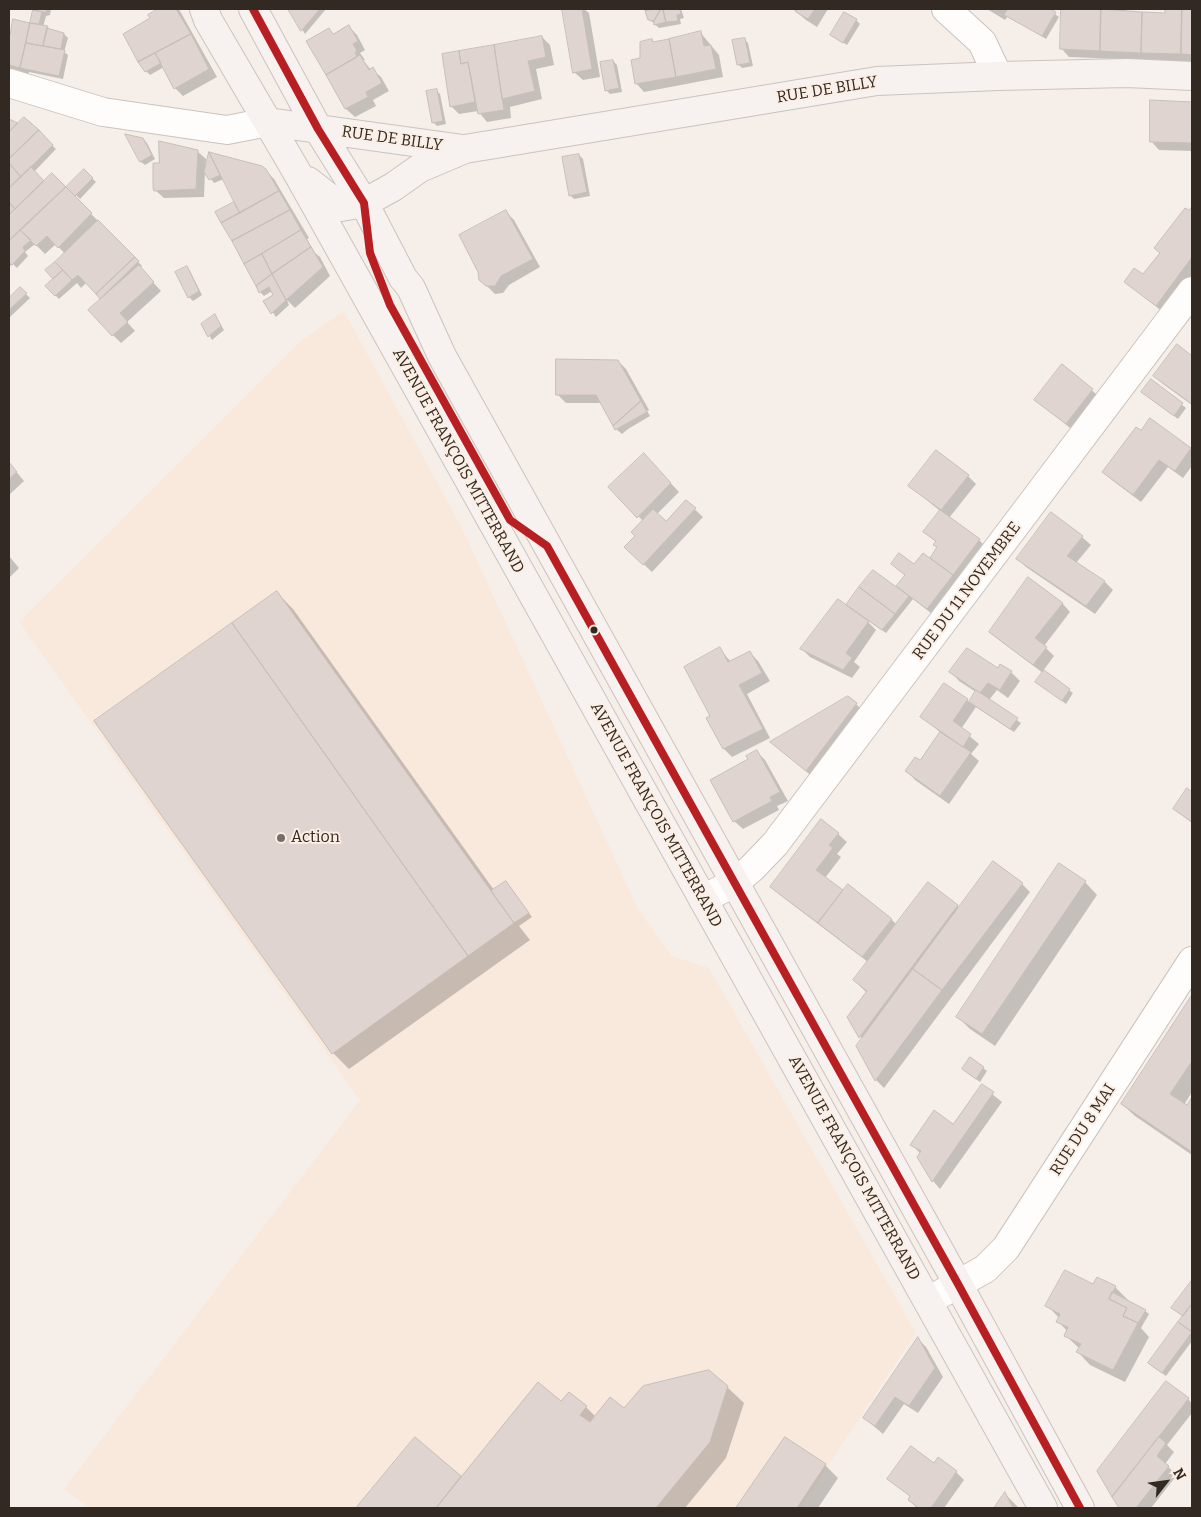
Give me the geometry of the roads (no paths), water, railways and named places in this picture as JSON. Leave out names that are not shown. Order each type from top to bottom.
[{"type":"main road","name":"AVENUE FRANÇOIS MITTERRAND","points":[[204,9],[208,20],[298,174],[1043,1508]]},
{"type":"main road","name":"AVENUE FRANÇOIS MITTERRAND","points":[[252,9],[318,130],[364,203],[403,278],[411,288],[442,356],[958,1284],[1080,1508]]},
{"type":"main road","name":"RUE DE BILLY","points":[[364,203],[393,187],[420,168],[465,149],[877,81],[1127,73],[1192,76]]},
{"type":"main road","name":"RUE DE BILLY","points":[[268,122],[465,149]]},
{"type":"main road","points":[[298,174],[341,207],[364,203]]},
{"type":"street","points":[[946,9],[982,42],[998,76]]},
{"type":"street","points":[[9,83],[112,113],[227,130],[268,122]]},
{"type":"street","name":"RUE DU 11 NOVEMBRE","points":[[703,899],[734,883],[751,869],[775,844],[1192,291]]},
{"type":"street","name":"RUE DU 8 MAI","points":[[928,1301],[985,1269],[1006,1248],[1192,961]]},
{"type":"place","name":"Action","points":[[281,838]]}]
